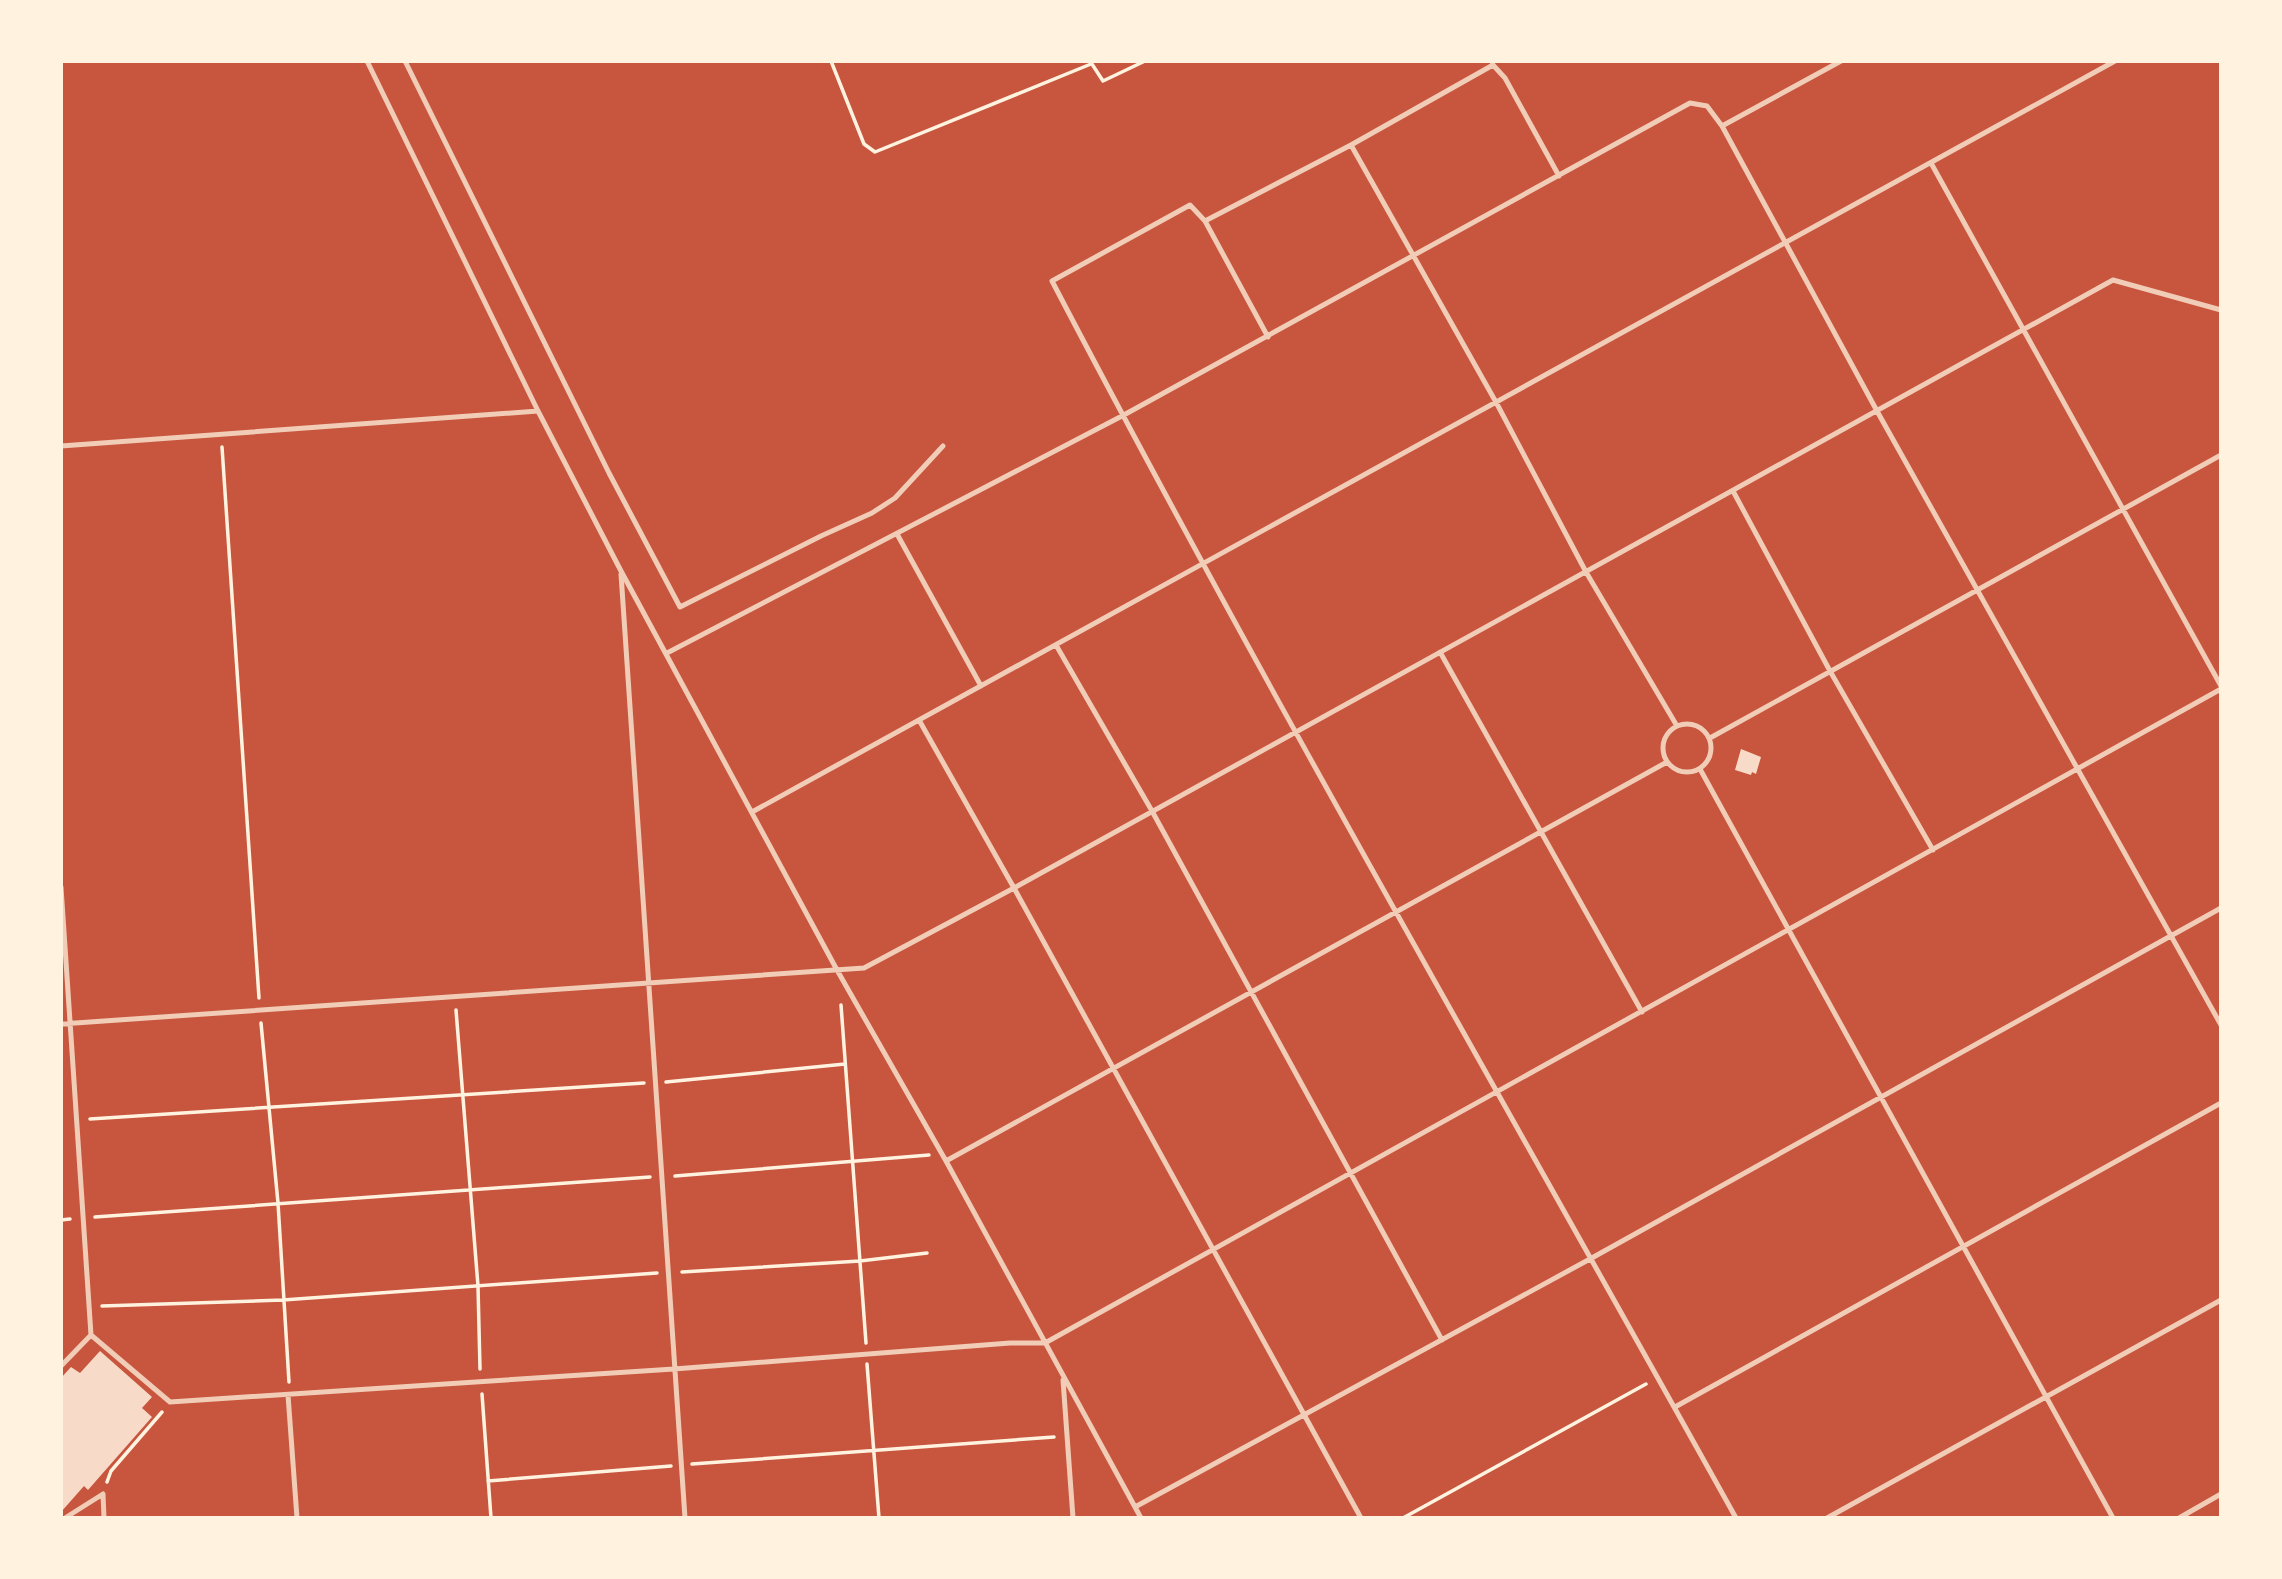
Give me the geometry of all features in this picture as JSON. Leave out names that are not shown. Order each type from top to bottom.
[{"type":"lane","points":[[367,61],[538,411],[621,571],[837,970],[946,1161],[1141,1518]]},
{"type":"lane","points":[[405,61],[603,461],[680,607],[872,513],[895,498],[943,446]]},
{"type":"lane","points":[[1722,126],[1841,61]]},
{"type":"lane","points":[[752,812],[1497,404],[2115,61]]},
{"type":"lane","points":[[1205,221],[1351,145],[1493,63],[1505,78],[1559,176]]},
{"type":"lane","points":[[667,653],[1122,416],[1690,103],[1707,106],[1722,126],[1787,242],[1877,411],[2221,1025]]},
{"type":"lane","points":[[1351,145],[1497,404],[1587,572],[1677,726]]},
{"type":"lane","points":[[61,887],[91,1335],[170,1402],[674,1369],[1010,1343],[1045,1343],[2079,770],[2221,688],[1931,163]]},
{"type":"lane","points":[[1268,337],[1205,221],[1190,205],[1052,281],[1122,416],[1296,731],[1736,1518]]},
{"type":"lane","points":[[61,1024],[864,968],[1014,888],[2113,280],[2221,310]]},
{"type":"lane","points":[[61,446],[538,411]]},
{"type":"lane","points":[[1710,738],[2221,455]]},
{"type":"lane","points":[[1733,491],[1830,671],[1933,850]]},
{"type":"lane","points":[[897,534],[981,686]]},
{"type":"lane","points":[[621,571],[685,1518]]},
{"type":"lane","points":[[1056,645],[1152,811],[1442,1340]]},
{"type":"lane","points":[[1440,652],[1642,1012]]},
{"type":"lane","points":[[919,720],[1361,1518]]},
{"type":"lane","points":[[1692,724],[1710,738],[1712,745],[1709,759],[1700,769],[1686,773],[1667,762],[1664,754],[1665,738],[1677,726],[1692,724]]},
{"type":"lane","points":[[946,1161],[1667,762]]},
{"type":"lane","points":[[1700,769],[2113,1518]]},
{"type":"lane","points":[[1135,1507],[1881,1099],[2221,908]]},
{"type":"lane","points":[[1675,1407],[2221,1103]]},
{"type":"lane","points":[[1828,1518],[2221,1300]]},
{"type":"lane","points":[[61,1366],[91,1335]]},
{"type":"lane","points":[[1063,1377],[1073,1518]]},
{"type":"lane","points":[[289,1395],[297,1518]]},
{"type":"lane","points":[[65,1518],[103,1494],[104,1518]]},
{"type":"lane","points":[[2179,1518],[2221,1494]]},
{"type":"path","points":[[831,61],[864,144],[875,152],[1091,63],[1103,81],[1146,61]]},
{"type":"path","points":[[221,435],[260,1010],[278,1203],[289,1395]]},
{"type":"path","points":[[455,997],[478,1286],[481,1381],[491,1518]]},
{"type":"path","points":[[841,1000],[879,1518]]},
{"type":"path","points":[[77,1120],[655,1083],[845,1064]]},
{"type":"path","points":[[84,1218],[470,1192],[941,1154]]},
{"type":"path","points":[[89,1307],[283,1300],[860,1261],[927,1253]]},
{"type":"path","points":[[1403,1518],[1658,1378]]},
{"type":"path","points":[[103,1494],[111,1471],[170,1402]]},
{"type":"path","points":[[488,1481],[1067,1436]]},
{"type":"building","points":[[1741,749],[1761,757],[1756,774],[1735,770]]},
{"type":"building","points":[[100,1351],[152,1397],[142,1408],[152,1417],[88,1490],[84,1486],[61,1512],[61,1378],[71,1367],[80,1373]]}]
